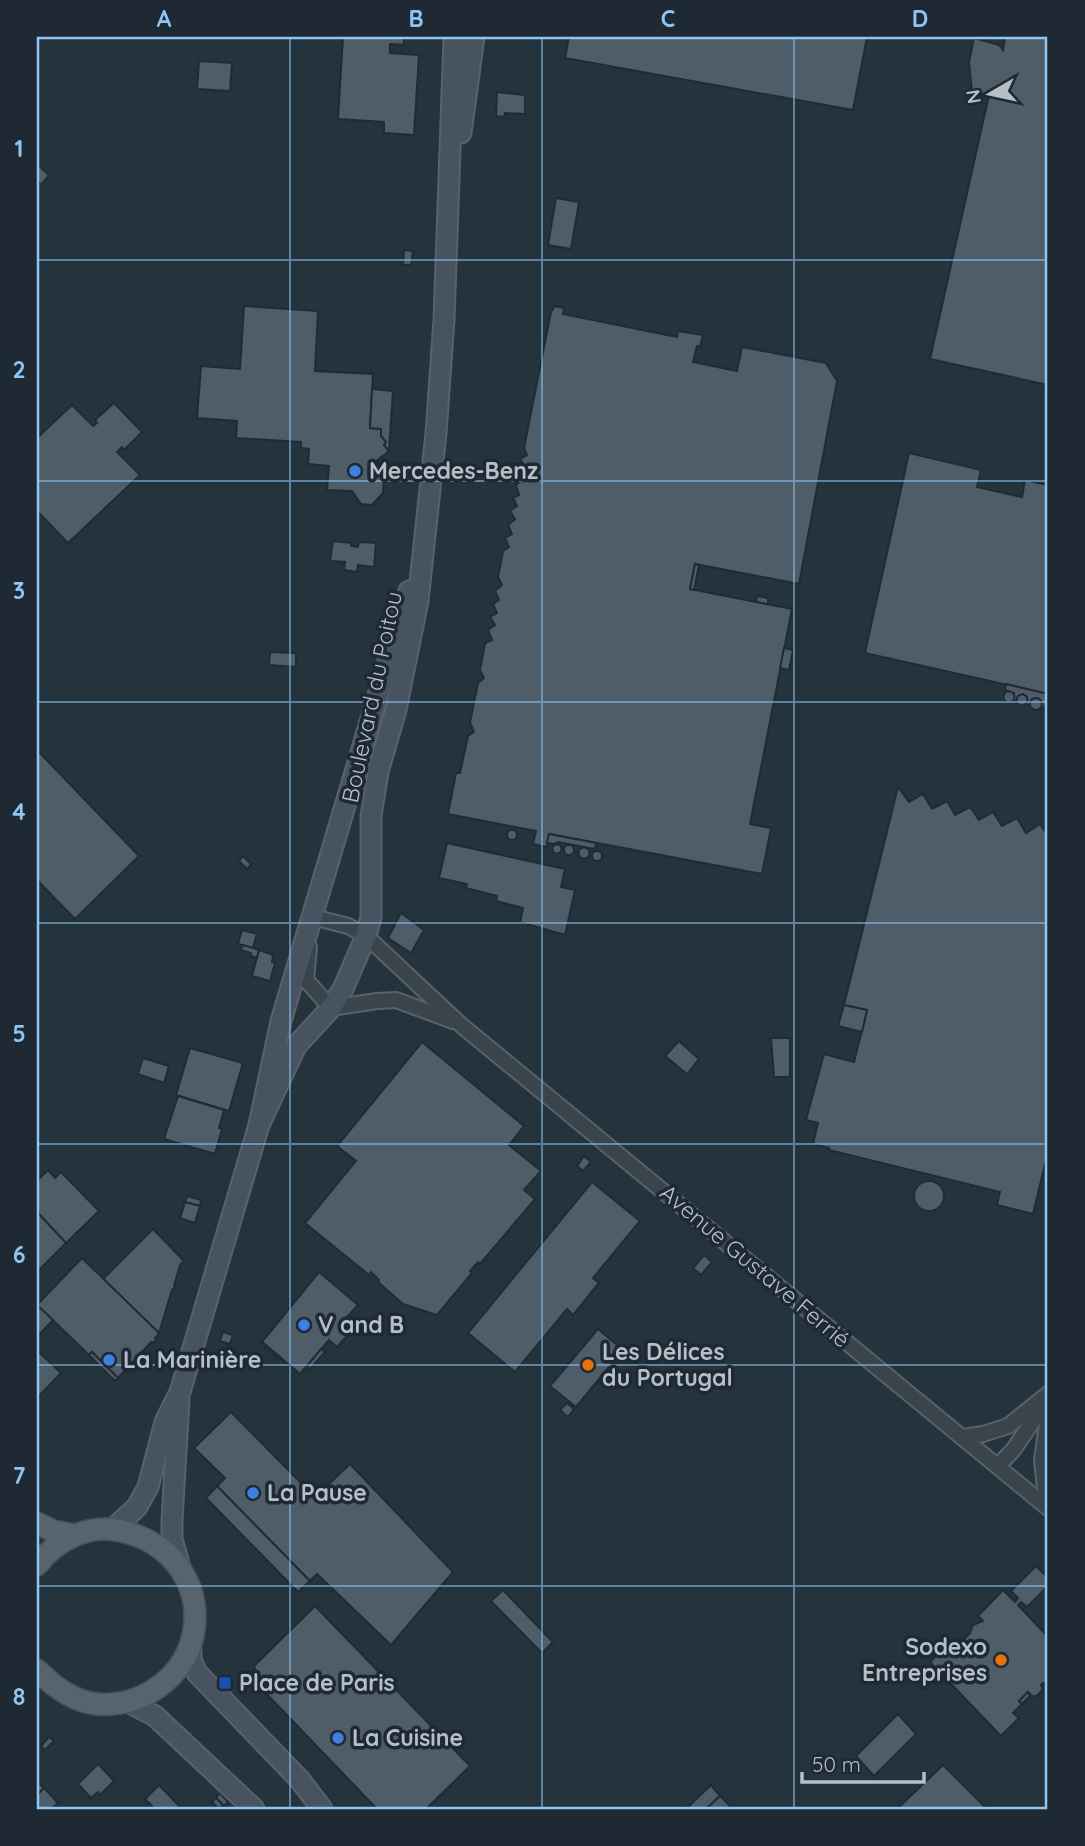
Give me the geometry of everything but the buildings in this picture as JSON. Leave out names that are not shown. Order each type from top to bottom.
[{"type":"main road","name":"Boulevard du Poitou","points":[[259,1125],[296,1046],[331,1007],[366,936],[372,892],[373,805],[378,772],[407,660],[418,601],[436,433],[449,214],[454,37]]},
{"type":"main road","name":"Boulevard du Poitou","points":[[449,214],[474,37]]},
{"type":"main road","name":"Boulevard du Poitou","points":[[113,1529],[137,1507],[148,1487],[165,1422],[180,1392],[259,1125],[275,1045],[424,543]]},
{"type":"main road","name":"Boulevard du Poitou","points":[[180,1392],[172,1520],[172,1539],[180,1567]]},
{"type":"main road","points":[[37,1523],[53,1531],[74,1535]]},
{"type":"main road","points":[[37,1565],[46,1553],[74,1535],[93,1530],[113,1529],[139,1535],[162,1548],[180,1567],[191,1591],[195,1618],[191,1660],[197,1673],[300,1780],[322,1809]]},
{"type":"main road","points":[[37,1670],[46,1693],[102,1705],[128,1702],[155,1691],[177,1670],[191,1644]]},
{"type":"main road","points":[[128,1702],[155,1716],[254,1809]]},
{"type":"street","points":[[331,1007],[306,980],[310,925],[348,926],[366,936]]},
{"type":"street","name":"Avenue Gustave Ferrié","points":[[366,936],[461,1025],[1048,1508]]},
{"type":"street","name":"Avenue Gustave Ferrié","points":[[331,1007],[377,1000],[397,1000],[461,1025]]},
{"type":"street","points":[[962,1437],[1008,1426],[1048,1397]]},
{"type":"street","points":[[998,1466],[1014,1449],[1048,1397]]},
{"type":"street","points":[[1048,1417],[1042,1460],[1048,1508]]},
{"type":"place","name":"Mercedes-Benz","points":[[355,471]]},
{"type":"place","name":"V and B","points":[[304,1325]]},
{"type":"place","name":"La Marinière","points":[[109,1360]]},
{"type":"place","name":"Les Délices du Portugal","points":[[588,1365]]},
{"type":"place","name":"La Pause","points":[[253,1493]]},
{"type":"place","name":"Sodexo Entreprises","points":[[1001,1660]]},
{"type":"place","name":"Place de Paris","points":[[225,1683]]},
{"type":"place","name":"La Cuisine","points":[[338,1738]]}]
